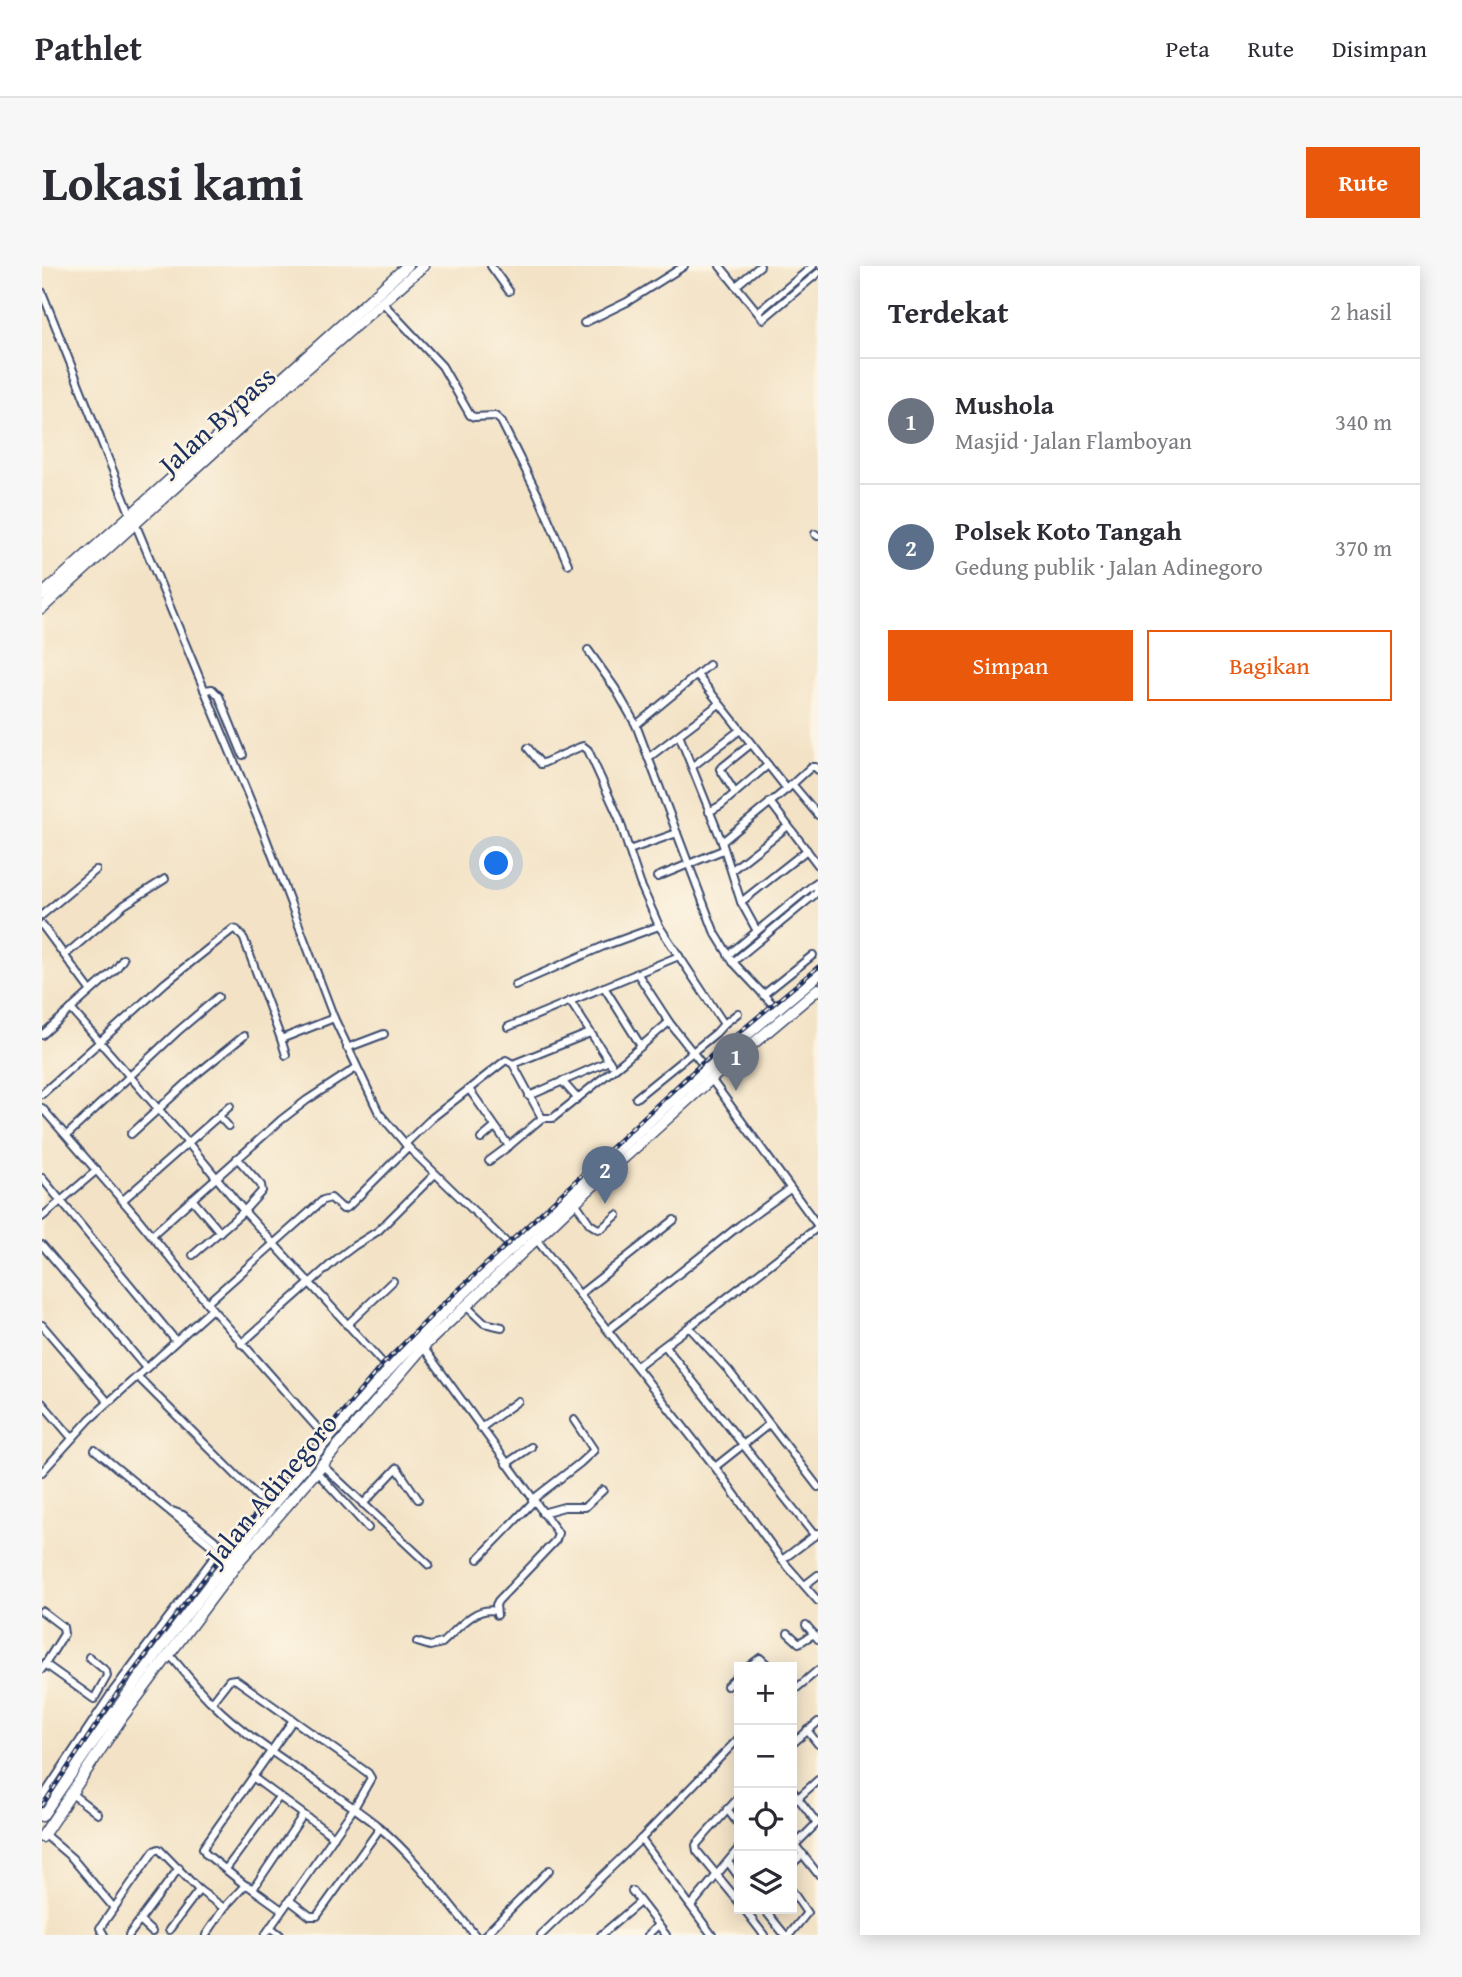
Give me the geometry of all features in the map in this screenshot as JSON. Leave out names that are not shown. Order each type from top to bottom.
[{"type":"highway","name":"Jalan Bypass","points":[[328,345],[407,266]]},
{"type":"highway","name":"Jalan Bypass","points":[[42,595],[133,519],[328,345],[423,266]]},
{"type":"highway","name":"Jalan Bypass","points":[[42,608],[133,519]]},
{"type":"highway","points":[[43,1814],[111,1716],[230,1556],[269,1508],[337,1436],[388,1370],[512,1248],[818,975]]},
{"type":"highway","points":[[708,1074],[817,992]]},
{"type":"highway","name":"Jalan Adinegoro","points":[[337,1436],[465,1305],[708,1074]]},
{"type":"highway","name":"Jalan Adinegoro","points":[[43,1835],[122,1716],[240,1560],[318,1467],[324,1451]]},
{"type":"street","points":[[491,266],[509,290]]},
{"type":"street","points":[[584,323],[627,302],[684,266]]},
{"type":"street","points":[[720,266],[763,319],[818,273]]},
{"type":"street","points":[[736,286],[760,266]]},
{"type":"street","points":[[758,312],[816,267]]},
{"type":"street","points":[[42,292],[264,833],[334,1018],[356,1068],[379,1113],[406,1145],[512,1248]]},
{"type":"street","points":[[382,302],[442,366],[470,415],[495,416],[501,421],[568,564]]},
{"type":"street","points":[[588,650],[615,688],[636,725],[710,923],[727,955],[777,1009]]},
{"type":"street","points":[[636,725],[709,666]]},
{"type":"street","points":[[698,676],[768,765],[818,815]]},
{"type":"street","points":[[204,690],[212,689],[219,696],[243,755]]},
{"type":"street","points":[[648,758],[719,704]]},
{"type":"street","points":[[693,766],[740,730]]},
{"type":"street","points":[[679,735],[722,842],[741,902],[757,931]]},
{"type":"street","points":[[736,793],[720,769],[751,744]]},
{"type":"street","points":[[528,748],[541,764],[583,746],[588,750],[619,818],[640,883],[659,926],[724,1024]]},
{"type":"street","points":[[709,812],[768,765]]},
{"type":"street","points":[[722,842],[810,767],[818,770]]},
{"type":"street","points":[[770,802],[818,865]]},
{"type":"street","points":[[732,870],[788,826]]},
{"type":"street","points":[[629,850],[677,833]]},
{"type":"street","points":[[657,877],[723,850]]},
{"type":"street","points":[[741,902],[807,850]]},
{"type":"street","points":[[42,915],[96,870]]},
{"type":"street","points":[[65,955],[124,905],[164,879]]},
{"type":"street","points":[[727,955],[816,883],[818,890],[813,896],[733,962]]},
{"type":"street","points":[[42,925],[90,990]]},
{"type":"street","points":[[515,985],[604,946],[659,926]]},
{"type":"street","points":[[42,1094],[165,983],[233,929],[244,939],[286,1055]]},
{"type":"street","points":[[763,995],[813,955]]},
{"type":"street","points":[[508,1027],[679,956]]},
{"type":"street","points":[[42,1035],[124,960]]},
{"type":"street","points":[[637,973],[669,1022],[818,1227],[637,1366]]},
{"type":"street","points":[[604,987],[641,1046]]},
{"type":"street","points":[[67,1135],[218,997]]},
{"type":"street","points":[[570,1001],[615,1068]]},
{"type":"street","points":[[71,1009],[160,1110],[244,1212],[388,1370]]},
{"type":"street","points":[[636,1098],[738,1013]]},
{"type":"street","points":[[281,1039],[334,1018]]},
{"type":"street","points":[[489,1161],[542,1118],[553,1118],[669,1022]]},
{"type":"street","points":[[513,1064],[590,1033]]},
{"type":"street","points":[[347,1048],[384,1034]]},
{"type":"street","points":[[131,1134],[198,1073],[244,1036]]},
{"type":"street","points":[[42,1471],[108,1402],[138,1377],[209,1306],[323,1200],[331,1198],[343,1209],[348,1208],[406,1145],[503,1061],[508,1060],[513,1064],[542,1118]]},
{"type":"street","points":[[529,1096],[609,1061]]},
{"type":"street","points":[[152,1235],[299,1106],[356,1068]]},
{"type":"street","points":[[562,1081],[577,1098]]},
{"type":"street","points":[[469,1089],[509,1146]]},
{"type":"street","points":[[123,1200],[230,1106]]},
{"type":"street","points":[[42,1108],[123,1200],[241,1344],[266,1368],[320,1432]]},
{"type":"street","points":[[219,1116],[228,1126]]},
{"type":"street","points":[[481,1139],[495,1127]]},
{"type":"street","points":[[193,1255],[258,1198],[262,1189],[237,1158]]},
{"type":"street","points":[[42,1217],[97,1170]]},
{"type":"street","points":[[241,1344],[354,1245],[378,1231],[435,1174]]},
{"type":"street","points":[[42,1178],[176,1341]]},
{"type":"street","points":[[608,1330],[740,1225],[790,1189]]},
{"type":"street","points":[[192,1199],[220,1232]]},
{"type":"street","points":[[575,1202],[590,1224],[598,1229],[617,1215]]},
{"type":"street","points":[[580,1294],[674,1220]]},
{"type":"street","points":[[536,1239],[715,1467],[782,1560],[818,1601]]},
{"type":"street","points":[[42,1245],[146,1368]]},
{"type":"street","points":[[347,1325],[393,1281]]},
{"type":"street","points":[[465,1305],[484,1323],[502,1327]]},
{"type":"street","points":[[42,1325],[108,1402]]},
{"type":"street","points":[[689,1326],[729,1371],[818,1487]]},
{"type":"street","points":[[665,1346],[816,1534],[782,1560]]},
{"type":"street","points":[[417,1642],[436,1646],[479,1612],[487,1609],[497,1613],[498,1601],[556,1540],[557,1531],[423,1347]]},
{"type":"street","points":[[138,1377],[269,1508]]},
{"type":"street","points":[[481,1428],[518,1401]]},
{"type":"street","points":[[42,1403],[72,1438]]},
{"type":"street","points":[[478,1559],[533,1501],[594,1450],[574,1420]]},
{"type":"street","points":[[715,1467],[768,1425]]},
{"type":"street","points":[[506,1464],[531,1447]]},
{"type":"street","points":[[95,1450],[170,1510],[183,1515],[230,1556]]},
{"type":"street","points":[[318,1467],[429,1565]]},
{"type":"street","points":[[318,1467],[368,1528]]},
{"type":"street","points":[[363,1504],[397,1468],[418,1499]]},
{"type":"street","points":[[542,1513],[564,1507],[585,1507],[603,1490]]},
{"type":"street","points":[[210,1541],[218,1552],[230,1556]]},
{"type":"street","points":[[42,1798],[113,1692],[218,1552]]},
{"type":"street","points":[[805,1585],[818,1574]]},
{"type":"street","points":[[42,1611],[62,1628],[64,1634],[44,1666],[94,1699],[107,1676],[106,1671],[89,1657]]},
{"type":"street","points":[[42,1624],[50,1617]]},
{"type":"street","points":[[788,1633],[799,1643],[816,1637],[806,1625]]},
{"type":"street","points":[[169,1654],[212,1702],[272,1750],[380,1828],[416,1863],[475,1935]]},
{"type":"street","points":[[797,1688],[818,1670]]},
{"type":"street","points":[[212,1702],[229,1680],[236,1679],[369,1775],[371,1780],[265,1935]]},
{"type":"street","points":[[727,1686],[734,1680]]},
{"type":"street","points":[[282,1910],[244,1885],[206,1854],[203,1847],[293,1720]]},
{"type":"street","points":[[797,1739],[818,1722]]},
{"type":"street","points":[[807,1730],[818,1744]]},
{"type":"street","points":[[541,1935],[641,1839],[734,1743]]},
{"type":"street","points":[[254,1778],[334,1837]]},
{"type":"street","points":[[797,1840],[817,1822],[798,1798],[818,1780]]},
{"type":"street","points":[[72,1794],[98,1814]]},
{"type":"street","points":[[226,1869],[279,1797]]},
{"type":"street","points":[[734,1802],[696,1845],[697,1852],[734,1895]]},
{"type":"street","points":[[727,1809],[734,1818]]},
{"type":"street","points":[[253,1889],[303,1815]]},
{"type":"street","points":[[289,1900],[310,1916],[317,1916],[380,1828]]},
{"type":"street","points":[[43,1835],[72,1858],[114,1908]]},
{"type":"street","points":[[641,1839],[712,1935]]},
{"type":"street","points":[[797,1847],[818,1874]]},
{"type":"street","points":[[104,1935],[100,1928],[154,1851],[162,1850],[199,1890],[224,1908]]},
{"type":"street","points":[[691,1906],[736,1851]]},
{"type":"street","points":[[797,1859],[803,1854]]},
{"type":"street","points":[[812,1866],[818,1860]]},
{"type":"street","points":[[728,1862],[734,1870]]},
{"type":"street","points":[[129,1935],[179,1868]]},
{"type":"street","points":[[485,1935],[549,1870]]},
{"type":"street","points":[[206,1935],[244,1885]]},
{"type":"street","points":[[169,1930],[199,1890]]},
{"type":"street","points":[[632,1891],[666,1935]]},
{"type":"street","points":[[768,1914],[787,1935],[807,1913],[797,1898]]},
{"type":"street","points":[[601,1935],[640,1902]]},
{"type":"street","points":[[748,1914],[764,1935]]},
{"type":"street","points":[[139,1921],[152,1932]]},
{"type":"street","points":[[648,1935],[659,1926]]},
{"type":"street","points":[[270,1927],[280,1935]]},
{"type":"street","points":[[699,1935],[707,1928]]},
{"type":"railway","points":[[42,1806],[118,1692],[222,1554],[382,1365],[441,1306],[701,1064],[818,967]]},
{"type":"place","name":"Mushola","points":[[736,1091]]},
{"type":"place","name":"Polsek Koto Tangah","points":[[605,1204]]}]
